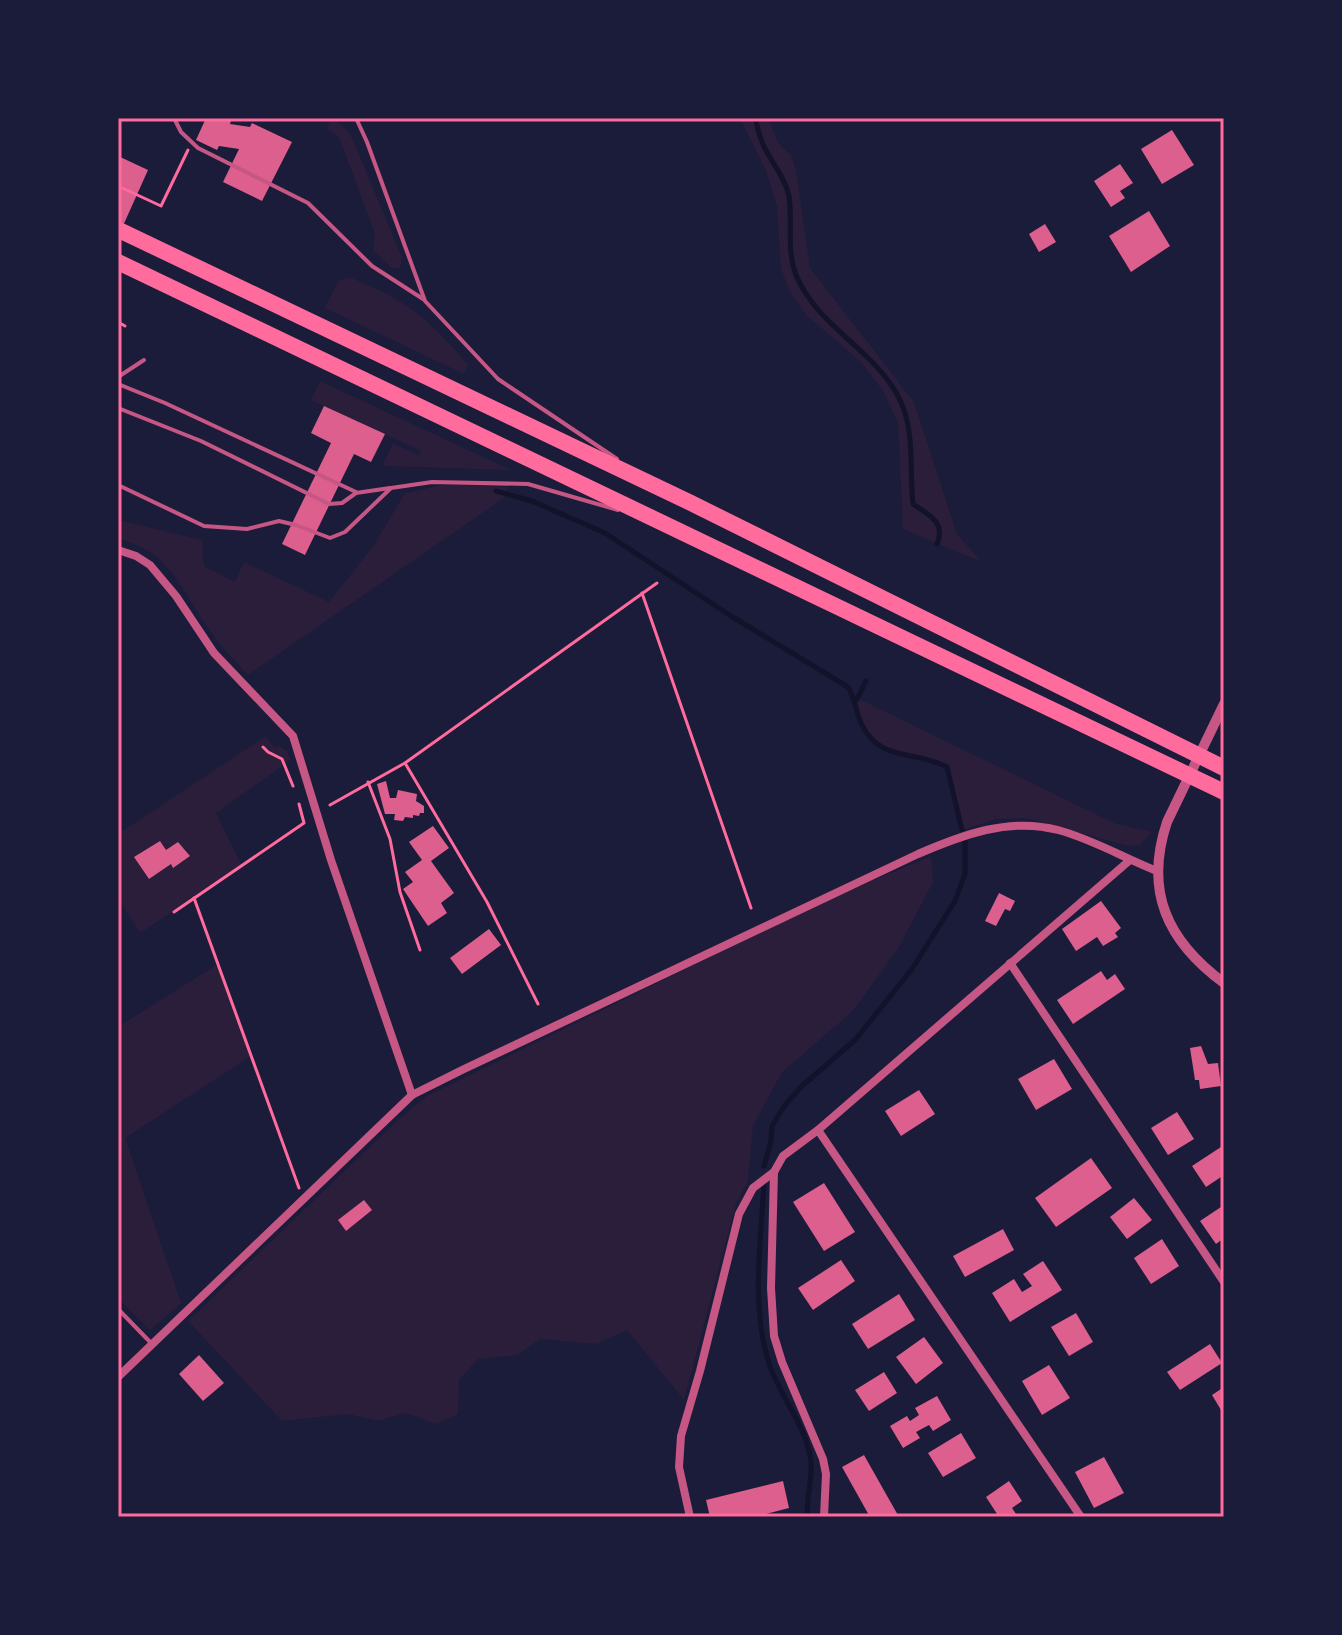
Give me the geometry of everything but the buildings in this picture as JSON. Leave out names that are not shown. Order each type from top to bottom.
[{"type":"highway","points":[[121,231],[691,503],[1217,764]]},
{"type":"highway","points":[[118,262],[685,531],[1224,792]]},
{"type":"street","points":[[118,550],[139,557],[152,567],[173,592],[209,647],[293,736],[331,860],[412,1095]]},
{"type":"street","points":[[1224,704],[1173,806],[1162,837],[1157,871],[1162,905],[1175,935],[1198,963],[1224,983]]},
{"type":"street","points":[[118,1377],[412,1095],[965,834],[1010,826],[1039,826],[1075,836],[1157,871]]},
{"type":"street","points":[[690,1517],[679,1467],[681,1436],[739,1214],[753,1188],[774,1172],[783,1156],[818,1130],[1130,860]]},
{"type":"street","points":[[1010,963],[1224,1282]]},
{"type":"street","points":[[818,1130],[1081,1517]]},
{"type":"street","points":[[774,1172],[771,1288],[774,1336],[823,1459],[826,1474],[824,1517]]},
{"type":"lane","points":[[174,118],[191,143],[308,203],[372,266],[425,301],[482,363],[511,388],[586,440],[691,503]]},
{"type":"lane","points":[[356,118],[425,301]]},
{"type":"lane","points":[[118,377],[144,360]]},
{"type":"lane","points":[[118,384],[356,493]]},
{"type":"lane","points":[[118,408],[201,441],[321,502],[335,505],[356,493],[455,480],[528,484],[685,531]]},
{"type":"lane","points":[[118,485],[204,526],[247,529],[272,521],[288,522],[330,538],[345,532],[391,488]]},
{"type":"lane","points":[[118,1309],[152,1344]]},
{"type":"path","points":[[118,186],[161,206],[191,143]]},
{"type":"path","points":[[118,322],[125,326]]},
{"type":"path","points":[[330,805],[405,763],[657,583]]},
{"type":"path","points":[[642,593],[751,908]]},
{"type":"path","points":[[263,747],[282,759],[294,787]]},
{"type":"path","points":[[405,763],[487,902],[538,1004]]},
{"type":"path","points":[[368,782],[390,839],[400,892],[420,950]]},
{"type":"path","points":[[174,912],[304,823],[298,801]]},
{"type":"path","points":[[194,898],[303,1199]]},
{"type":"shaded area","points":[[332,118],[347,130],[354,142],[402,258],[400,269],[392,268],[373,250],[375,234],[339,137],[327,129]]},
{"type":"shaded area","points":[[740,118],[768,118],[778,143],[792,156],[810,268],[914,402],[957,534],[982,562],[903,529],[898,423],[883,391],[861,362],[807,316],[791,294],[781,269],[777,206],[766,171]]},
{"type":"shaded area","points":[[349,277],[415,312],[468,365],[464,374],[325,308],[338,281]]},
{"type":"shaded area","points":[[320,381],[511,470],[382,466],[393,443],[418,455],[421,451],[311,400]]},
{"type":"shaded area","points":[[447,484],[507,487],[504,498],[248,675],[214,636],[170,570],[149,551],[118,539],[118,520],[202,540],[204,566],[235,582],[244,562],[329,602],[374,545],[405,493]]},
{"type":"shaded area","points":[[853,696],[1116,824],[1152,832],[1140,845],[1128,846],[1026,818],[996,819],[962,830],[947,767],[883,747],[864,726]]},
{"type":"shaded area","points":[[266,736],[274,748],[279,746],[287,751],[291,760],[216,813],[242,866],[140,933],[118,898],[118,834]],"holes":[[[160,841],[166,850],[185,847],[190,856],[148,878],[135,857]]]},
{"type":"shaded area","points":[[931,856],[933,882],[899,947],[853,1011],[782,1072],[753,1126],[748,1181],[736,1204],[684,1400],[627,1330],[597,1344],[540,1339],[518,1355],[478,1359],[459,1380],[458,1414],[437,1424],[405,1413],[379,1421],[348,1414],[282,1421],[188,1321],[398,1120],[427,1096],[818,904]]},
{"type":"shaded area","points":[[218,964],[251,1056],[125,1138],[181,1303],[150,1330],[118,1298],[118,1027]]},
{"type":"waterway","points":[[755,118],[762,142],[789,196],[791,255],[796,275],[817,309],[874,364],[898,396],[910,436],[913,504],[938,525],[937,544]]},
{"type":"waterway","points":[[496,491],[532,501],[605,533],[731,616],[848,687],[861,723],[878,745],[947,767],[962,830]]},
{"type":"waterway","points":[[856,701],[866,681]]},
{"type":"waterway","points":[[764,1166],[772,1126],[785,1105],[855,1040],[912,969],[955,901],[965,874],[965,841]]},
{"type":"waterway","points":[[764,1183],[758,1272],[760,1316],[768,1360],[808,1448],[811,1462],[808,1517]]}]
